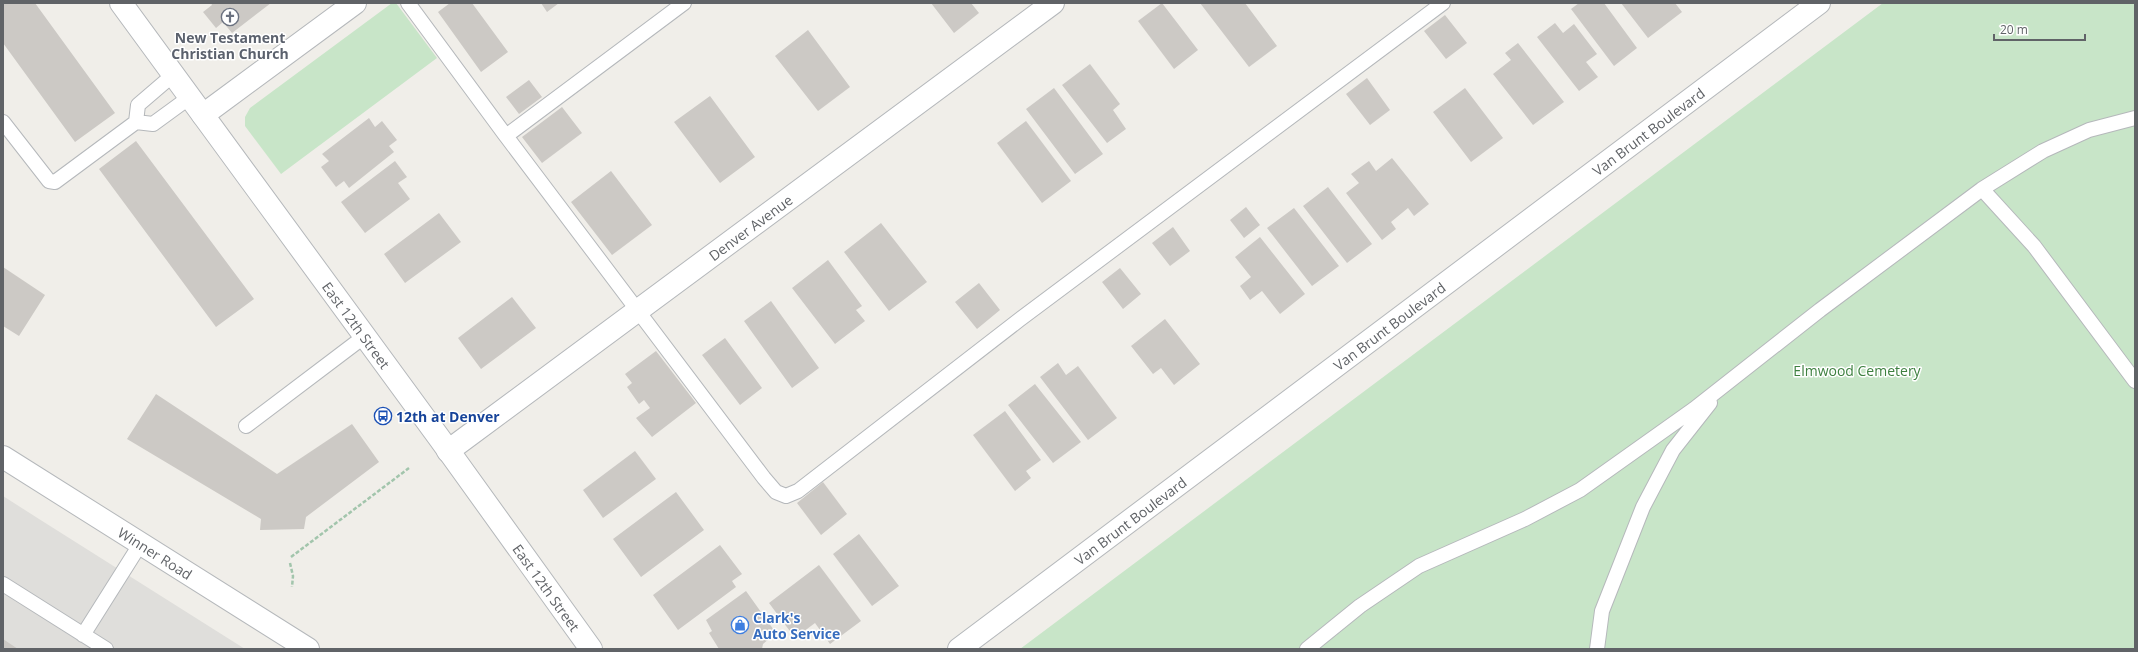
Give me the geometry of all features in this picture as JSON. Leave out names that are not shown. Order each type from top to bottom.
[{"type":"street","name":"East 12th Street","points":[[121,3],[365,336],[591,649]]},
{"type":"street","points":[[203,115],[355,3]]},
{"type":"street","name":"Denver Avenue","points":[[448,451],[1053,3]]},
{"type":"street","name":"Van Brunt Boulevard","points":[[959,649],[1819,3]]},
{"type":"street","name":"Winner Road","points":[[3,456],[308,649]]},
{"type":"lane","points":[[408,3],[637,311],[764,478],[776,492],[786,496],[798,491],[1025,315],[1443,3]]},
{"type":"lane","points":[[506,136],[684,3]]},
{"type":"lane","points":[[136,122],[138,105],[173,75]]},
{"type":"lane","points":[[3,122],[49,181],[55,182],[136,122],[153,124],[190,97]]},
{"type":"lane","points":[[1307,649],[1360,606],[1419,566],[1525,519],[1580,490],[1694,409],[1820,310],[1982,189],[2043,150],[2089,130],[2135,118]]},
{"type":"lane","points":[[1982,189],[2034,246],[2135,381]]},
{"type":"lane","points":[[246,426],[365,336]]},
{"type":"lane","points":[[1597,649],[1602,611],[1643,507],[1673,450],[1723,386]]},
{"type":"lane","points":[[83,635],[141,543]]},
{"type":"lane","points":[[3,584],[106,649]]},
{"type":"path","points":[[291,557],[409,468]]},
{"type":"path","points":[[290,563],[293,576],[292,587]]},
{"type":"shaded area","points":[[3,496],[39,519],[245,649],[3,649]]},
{"type":"green space","points":[[392,3],[396,3],[437,58],[281,174],[245,126],[245,117],[250,108]]},
{"type":"green space","name":"Elmwood Cemetery","points":[[1883,3],[2135,3],[2135,649],[1020,649]]},
{"type":"building","points":[[3,3],[35,3],[115,113],[75,142],[3,43]]},
{"type":"building","name":"New Testament Christian Church","points":[[211,3],[271,3],[232,33],[223,22],[216,28],[203,12],[212,5]]},
{"type":"building","points":[[450,3],[472,3],[508,52],[481,72],[438,12]]},
{"type":"building","points":[[541,3],[559,3],[547,12]]},
{"type":"building","points":[[931,3],[971,3],[979,13],[954,33]]},
{"type":"building","points":[[1162,3],[1198,50],[1174,69],[1138,21]]},
{"type":"building","points":[[1200,3],[1245,3],[1277,46],[1249,67]]},
{"type":"building","points":[[1579,3],[1604,3],[1637,48],[1614,66],[1571,9]]},
{"type":"building","points":[[1621,3],[1675,3],[1682,12],[1648,38]]},
{"type":"building","points":[[1445,15],[1467,43],[1446,59],[1424,31]]},
{"type":"building","points":[[1555,23],[1563,33],[1574,24],[1597,54],[1586,62],[1598,77],[1579,91],[1537,37]]},
{"type":"building","points":[[808,30],[850,87],[818,111],[775,56]]},
{"type":"building","points":[[1518,43],[1564,102],[1533,125],[1493,74],[1511,60],[1505,53]]},
{"type":"building","points":[[1090,64],[1120,104],[1113,110],[1126,129],[1107,143],[1062,85]]},
{"type":"building","points":[[1367,78],[1390,110],[1370,125],[1346,94]]},
{"type":"building","points":[[529,80],[542,97],[519,114],[506,97]]},
{"type":"building","points":[[1054,88],[1103,154],[1075,174],[1026,109]]},
{"type":"building","points":[[1465,88],[1503,138],[1471,162],[1433,112]]},
{"type":"building","points":[[710,96],[755,157],[720,183],[674,122]]},
{"type":"building","points":[[562,107],[582,133],[542,163],[522,137]]},
{"type":"building","points":[[369,118],[375,127],[382,121],[397,140],[389,146],[394,152],[349,188],[344,181],[336,187],[321,167],[329,161],[322,154]]},
{"type":"building","points":[[1026,121],[1071,181],[1042,203],[997,143]]},
{"type":"building","points":[[136,141],[254,299],[216,327],[99,169]]},
{"type":"building","points":[[1392,158],[1429,204],[1414,216],[1408,208],[1391,222],[1396,229],[1382,240],[1346,193],[1359,183],[1351,174],[1369,161],[1376,171]]},
{"type":"building","points":[[395,161],[407,177],[398,183],[410,199],[365,233],[341,202]]},
{"type":"building","points":[[611,171],[652,225],[612,255],[571,202]]},
{"type":"building","points":[[1328,187],[1372,244],[1347,263],[1303,206]]},
{"type":"building","points":[[1246,207],[1260,225],[1244,238],[1230,220]]},
{"type":"building","points":[[1294,208],[1339,266],[1312,286],[1267,228]]},
{"type":"building","points":[[439,213],[461,242],[405,283],[384,254]]},
{"type":"building","points":[[881,223],[927,282],[889,311],[844,252]]},
{"type":"building","points":[[1173,227],[1190,251],[1170,266],[1152,243]]},
{"type":"building","points":[[1260,237],[1305,294],[1280,314],[1262,291],[1250,300],[1240,286],[1251,277],[1235,257]]},
{"type":"building","points":[[828,260],[862,306],[856,310],[865,321],[835,344],[792,288]]},
{"type":"building","points":[[3,267],[45,295],[19,336],[3,326]]},
{"type":"building","points":[[1120,268],[1141,294],[1123,309],[1102,282]]},
{"type":"building","points":[[979,283],[1000,310],[977,329],[955,302]]},
{"type":"building","points":[[512,297],[536,328],[481,369],[458,338]]},
{"type":"building","points":[[771,301],[819,368],[792,388],[744,321]]},
{"type":"building","points":[[1165,319],[1200,364],[1174,385],[1161,368],[1153,374],[1131,346]]},
{"type":"building","points":[[725,338],[762,388],[740,405],[702,355]]},
{"type":"building","points":[[656,351],[696,403],[652,437],[636,418],[650,408],[644,400],[639,404],[627,387],[632,383],[625,374]]},
{"type":"building","points":[[1058,363],[1066,375],[1078,366],[1117,418],[1088,440],[1040,377]]},
{"type":"building","points":[[1035,384],[1081,442],[1053,463],[1008,405]]},
{"type":"building","points":[[156,394],[277,474],[352,424],[379,462],[306,517],[304,529],[260,530],[261,519],[127,439]]},
{"type":"building","points":[[1005,411],[1041,460],[1026,471],[1031,478],[1015,491],[973,435]]},
{"type":"building","points":[[635,451],[656,479],[603,518],[583,490]]},
{"type":"building","points":[[823,482],[847,514],[821,535],[797,503]]},
{"type":"building","points":[[676,492],[704,530],[641,577],[613,539]]},
{"type":"building","points":[[859,534],[899,586],[872,606],[833,554]]},
{"type":"building","points":[[720,545],[742,574],[732,581],[736,587],[678,630],[653,595]]},
{"type":"building","points":[[819,565],[861,621],[830,644],[815,623],[795,638],[769,603]]},
{"type":"building","name":"Clark's Auto Service","points":[[746,591],[776,633],[763,644],[762,649],[719,649],[709,633],[712,631],[706,620]]},
{"type":"building","points":[[3,639],[18,649],[3,649]]},
{"type":"place","name":"New Testament Christian Church","points":[[230,17]]},
{"type":"place","name":"12th at Denver","points":[[383,416]]},
{"type":"place","name":"Clark's Auto Service","points":[[740,625]]}]
